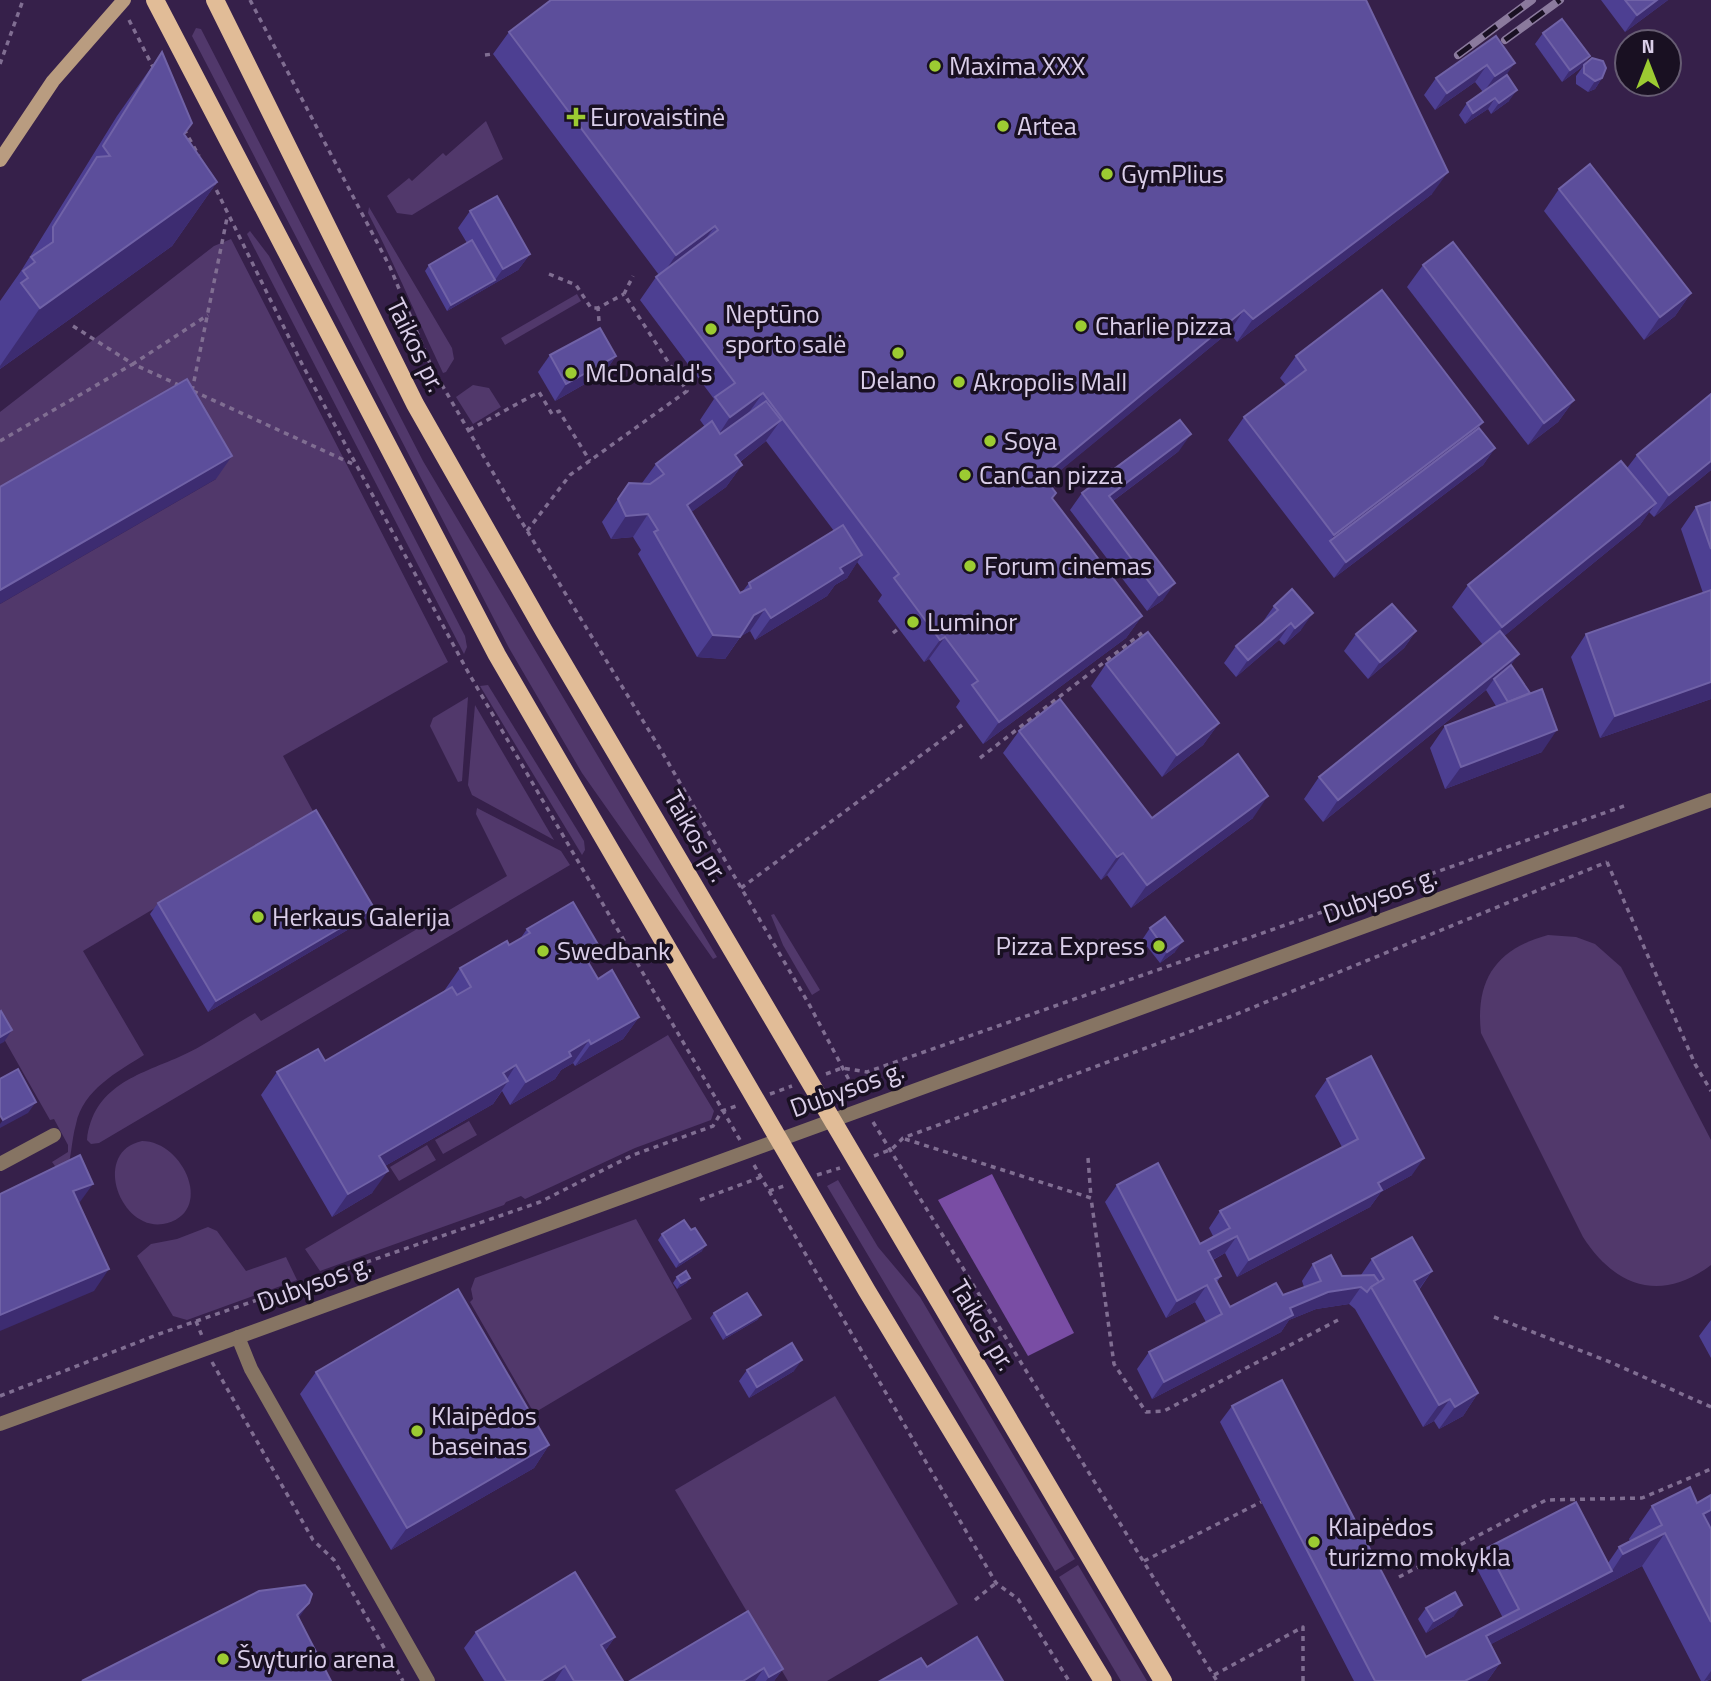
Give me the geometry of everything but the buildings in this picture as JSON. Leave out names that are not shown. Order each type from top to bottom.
[{"type":"main road","points":[[155,0],[497,655],[894,1336],[1103,1681]]},
{"type":"main road","name":"Taikos pr.","points":[[215,0],[415,404],[544,631],[1163,1681]]},
{"type":"main road","points":[[0,160],[53,81],[122,2]]},
{"type":"street","name":"Dubysos g.","points":[[0,1424],[1711,800]]},
{"type":"street","points":[[0,1164],[54,1135]]},
{"type":"street","points":[[238,1337],[258,1381],[428,1681]]},
{"type":"path","points":[[0,64],[23,0]]},
{"type":"path","points":[[250,0],[390,267],[431,366],[741,888],[864,1108],[892,1149],[1217,1681]]},
{"type":"path","points":[[122,2],[154,70]]},
{"type":"path","points":[[485,55],[494,54]]},
{"type":"path","points":[[184,128],[202,163]]},
{"type":"path","points":[[209,175],[357,466],[468,672],[996,1583],[1018,1599],[1069,1681]]},
{"type":"path","points":[[192,391],[210,314],[228,215]]},
{"type":"path","points":[[549,274],[576,285],[591,308],[598,308],[624,294],[633,276]]},
{"type":"path","points":[[527,531],[570,475],[687,391],[624,294]]},
{"type":"path","points":[[598,308],[599,321]]},
{"type":"path","points":[[0,441],[133,364],[210,314]]},
{"type":"path","points":[[73,326],[133,364],[357,466]]},
{"type":"path","points":[[469,430],[539,392],[552,414],[559,411],[590,461]]},
{"type":"path","points":[[893,633],[899,628]]},
{"type":"path","points":[[980,758],[1142,633]]},
{"type":"path","points":[[741,888],[962,726]]},
{"type":"path","points":[[816,1077],[842,1068],[867,1072],[1624,806]]},
{"type":"path","points":[[1596,842],[1695,1064],[1711,1091]]},
{"type":"path","points":[[769,1191],[892,1149],[903,1138],[1232,1016],[1607,862]]},
{"type":"path","points":[[0,1396],[159,1334],[540,1202],[633,1155],[713,1126],[722,1111]]},
{"type":"path","points":[[903,1138],[1091,1198]]},
{"type":"path","points":[[1088,1158],[1114,1364],[1146,1412],[1164,1411],[1338,1320]]},
{"type":"path","points":[[700,1200],[761,1177]]},
{"type":"path","points":[[1494,1317],[1610,1362],[1711,1407]]},
{"type":"path","points":[[213,1366],[313,1540],[334,1560],[402,1681]]},
{"type":"path","points":[[1399,1577],[1546,1500],[1643,1498],[1711,1469]]},
{"type":"path","points":[[1143,1561],[1261,1502]]},
{"type":"path","points":[[975,1600],[996,1583]]},
{"type":"path","points":[[1213,1676],[1303,1627],[1303,1681]]},
{"type":"shaded area","points":[[196,28],[201,29],[423,461],[717,957],[713,959],[582,773],[509,648],[192,36]]},
{"type":"shaded area","points":[[486,121],[503,159],[412,215],[397,213],[387,196],[409,178],[412,181],[443,153],[446,156]]},
{"type":"shaded area","points":[[369,207],[452,348],[454,359],[446,372],[443,373],[368,213]]},
{"type":"shaded area","points":[[250,231],[269,256],[465,636],[467,647],[464,654],[247,234]]},
{"type":"shaded area","points":[[231,239],[448,662],[283,756],[314,813],[83,951],[144,1055],[103,1083],[86,1101],[76,1124],[64,1178],[52,1162],[68,1152],[68,1145],[54,1119],[50,1120],[0,1032],[0,604],[216,479],[0,500],[0,412],[214,246]]},
{"type":"shaded area","points":[[577,294],[581,301],[505,345],[501,338]]},
{"type":"shaded area","points":[[473,385],[489,388],[501,407],[473,424],[456,397]]},
{"type":"shaded area","points":[[488,685],[584,841],[585,850],[582,855],[480,686]]},
{"type":"shaded area","points":[[468,697],[462,781],[458,782],[430,726],[433,718]]},
{"type":"shaded area","points":[[475,705],[554,840],[472,795],[468,785]]},
{"type":"shaded area","points":[[477,808],[561,851],[570,865],[99,1143],[91,1144],[87,1140],[98,1107],[120,1085],[198,1047],[255,1013],[261,1021],[507,876],[476,814]]},
{"type":"shaded area","points":[[774,914],[820,990],[812,995],[783,945],[771,915]]},
{"type":"shaded area","points":[[1548,935],[1576,937],[1595,944],[1621,967],[1711,1140],[1711,1265],[1692,1277],[1674,1284],[1640,1284],[1609,1268],[1596,1254],[1583,1237],[1481,1033],[1482,997],[1493,969],[1515,949]]},
{"type":"shaded area","points":[[668,1035],[714,1111],[711,1120],[635,1148],[525,1199],[521,1196],[504,1205],[320,1271],[305,1249]]},
{"type":"shaded area","points":[[469,1121],[477,1135],[443,1154],[435,1140]]},
{"type":"shaded area","points":[[142,1141],[157,1144],[170,1153],[181,1165],[188,1179],[191,1193],[188,1207],[179,1218],[163,1224],[148,1223],[134,1216],[117,1189],[115,1174],[118,1160],[126,1148]]},
{"type":"shaded area","points":[[427,1145],[436,1160],[399,1181],[390,1167]]},
{"type":"shaded area","points":[[992,1174],[1074,1333],[1028,1356],[938,1200]]},
{"type":"shaded area","points":[[838,1180],[878,1247],[920,1297],[1075,1559],[1055,1571],[827,1186]]},
{"type":"shaded area","points":[[636,1219],[692,1319],[534,1413],[470,1302],[473,1299],[471,1289],[475,1278]]},
{"type":"shaded area","points":[[208,1227],[217,1231],[246,1271],[286,1257],[297,1280],[187,1320],[173,1316],[137,1256],[151,1244],[177,1239]]},
{"type":"shaded area","points":[[835,1396],[958,1604],[827,1681],[788,1681],[675,1490]]},
{"type":"shaded area","points":[[1078,1565],[1147,1681],[1121,1681],[1059,1577]]},
{"type":"railway","points":[[1458,55],[1532,0]]},
{"type":"railway","points":[[1505,40],[1560,0]]},
{"type":"place","name":"Maxima XXX","points":[[935,66]]},
{"type":"place","name":"Eurovaistinė","points":[[576,117]]},
{"type":"place","name":"Artea","points":[[1003,126]]},
{"type":"place","name":"GymPlius","points":[[1107,174]]},
{"type":"place","name":"Charlie pizza","points":[[1081,326]]},
{"type":"place","name":"Neptūno sporto salė","points":[[711,329]]},
{"type":"place","name":"Delano","points":[[898,353]]},
{"type":"place","name":"McDonald's","points":[[571,373]]},
{"type":"place","name":"Akropolis Mall","points":[[959,382]]},
{"type":"place","name":"Soya","points":[[990,441]]},
{"type":"place","name":"CanCan pizza","points":[[965,475]]},
{"type":"place","name":"Forum cinemas","points":[[970,566]]},
{"type":"place","name":"Luminor","points":[[913,622]]},
{"type":"place","name":"Herkaus Galerija","points":[[258,917]]},
{"type":"place","name":"Pizza Express","points":[[1159,946]]},
{"type":"place","name":"Swedbank","points":[[543,951]]},
{"type":"place","name":"Klaipėdos baseinas","points":[[417,1431]]},
{"type":"place","name":"Klaipėdos turizmo mokykla","points":[[1314,1542]]},
{"type":"place","name":"Švyturio arena","points":[[223,1659]]}]
